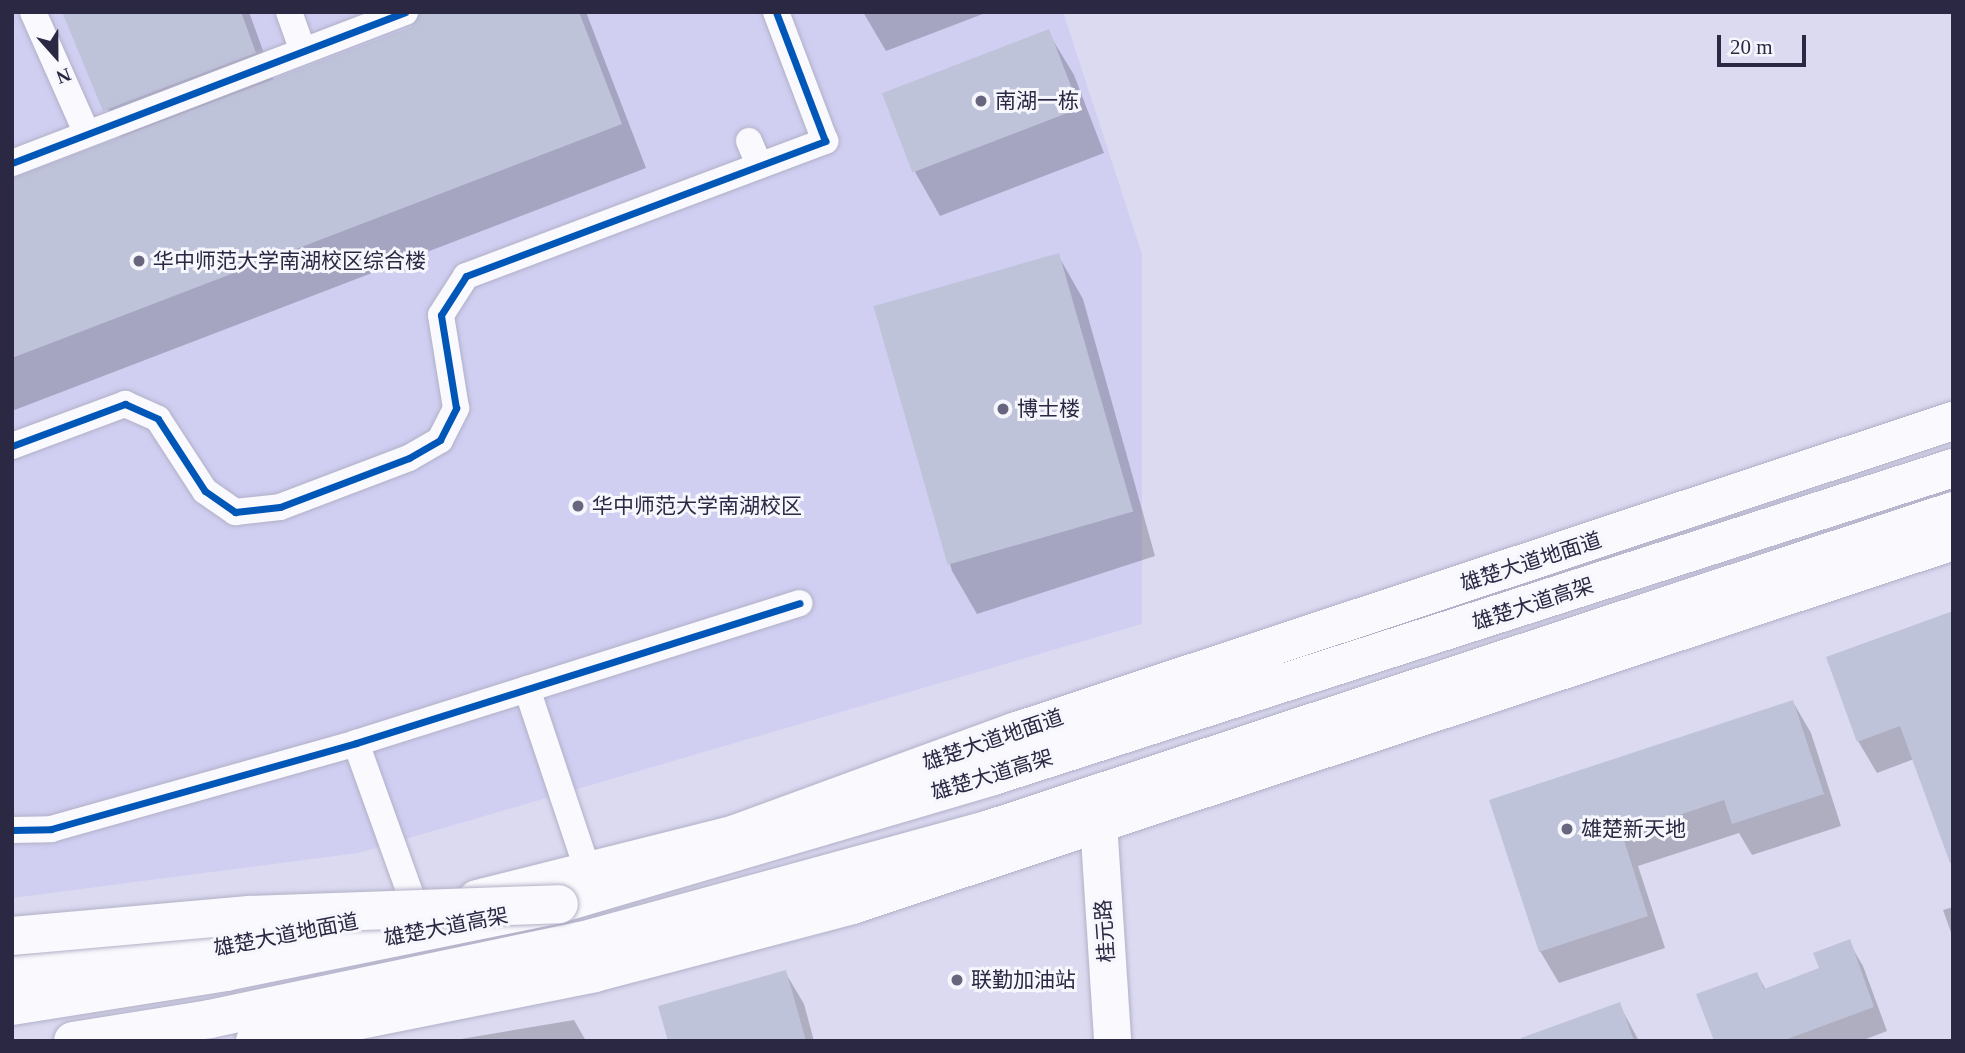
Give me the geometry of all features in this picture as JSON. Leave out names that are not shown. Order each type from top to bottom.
[{"type":"main road","name":"雄楚大道地面道","points":[[12,975],[187,954],[416,910],[735,834],[1014,732],[1953,421]]},
{"type":"main road","name":"雄楚大道高架","points":[[12,1006],[226,972],[559,904],[990,777],[1953,468]]},
{"type":"main road","name":"雄楚大道高架","points":[[73,1041],[209,1019],[581,941],[990,829],[1953,511]]},
{"type":"main road","points":[[255,1041],[622,966],[852,905],[1953,541]]},
{"type":"main road","points":[[12,936],[249,915],[559,904]]},
{"type":"street","points":[[33,12],[87,134]]},
{"type":"street","points":[[289,12],[303,51]]},
{"type":"street","points":[[12,163],[405,12]]},
{"type":"street","points":[[12,446],[125,404],[158,419],[205,491],[235,513],[280,507],[409,458],[440,440],[456,408],[441,315],[466,276],[825,141],[776,12]]},
{"type":"street","points":[[749,141],[759,166]]},
{"type":"street","points":[[12,830],[51,829],[356,743],[799,603]]},
{"type":"street","points":[[527,689],[588,871]]},
{"type":"street","points":[[356,743],[416,910]]},
{"type":"street","name":"桂元路","points":[[1098,822],[1112,1041]]},
{"type":"shaded area","name":"华中师范大学南湖校区","points":[[12,12],[1063,12],[1142,254],[1142,624],[358,853],[12,898]]},
{"type":"building","points":[[62,12],[241,12],[256,53],[103,111]]},
{"type":"building","name":"华中师范大学南湖校区综合楼","points":[[420,12],[579,12],[622,124],[12,358],[12,178],[411,27]]},
{"type":"building","name":"南湖一栋","points":[[1049,29],[1079,108],[912,173],[882,93]]},
{"type":"building","name":"博士楼","points":[[1059,253],[1133,512],[948,565],[873,306]]},
{"type":"building","points":[[1953,611],[1953,862],[1950,863],[1900,726],[1857,742],[1826,657]]},
{"type":"building","name":"雄楚新天地","points":[[1793,700],[1824,794],[1732,824],[1724,800],[1622,834],[1648,916],[1539,952],[1489,800]]},
{"type":"building","points":[[1850,939],[1874,1007],[1782,1041],[1714,1041],[1696,994],[1757,972],[1764,989],[1819,968],[1813,953]]},
{"type":"building","points":[[786,970],[806,1041],[668,1041],[658,1006]]},
{"type":"building","points":[[1620,1002],[1634,1041],[1521,1041],[1521,1038]]},
{"type":"cycle path","points":[[12,163],[405,12]]},
{"type":"cycle path","points":[[12,446],[125,404],[158,419],[205,491],[235,512],[280,507],[409,458],[440,440],[456,408],[441,315],[466,276],[825,141],[776,12]]},
{"type":"cycle path","points":[[12,830],[51,829],[356,743],[799,603]]},
{"type":"place","name":"南湖一栋","points":[[981,101]]},
{"type":"place","name":"华中师范大学南湖校区综合楼","points":[[139,261]]},
{"type":"place","name":"博士楼","points":[[1003,409]]},
{"type":"place","name":"华中师范大学南湖校区","points":[[578,506]]},
{"type":"place","name":"雄楚新天地","points":[[1567,829]]},
{"type":"place","name":"联勤加油站","points":[[957,980]]}]
